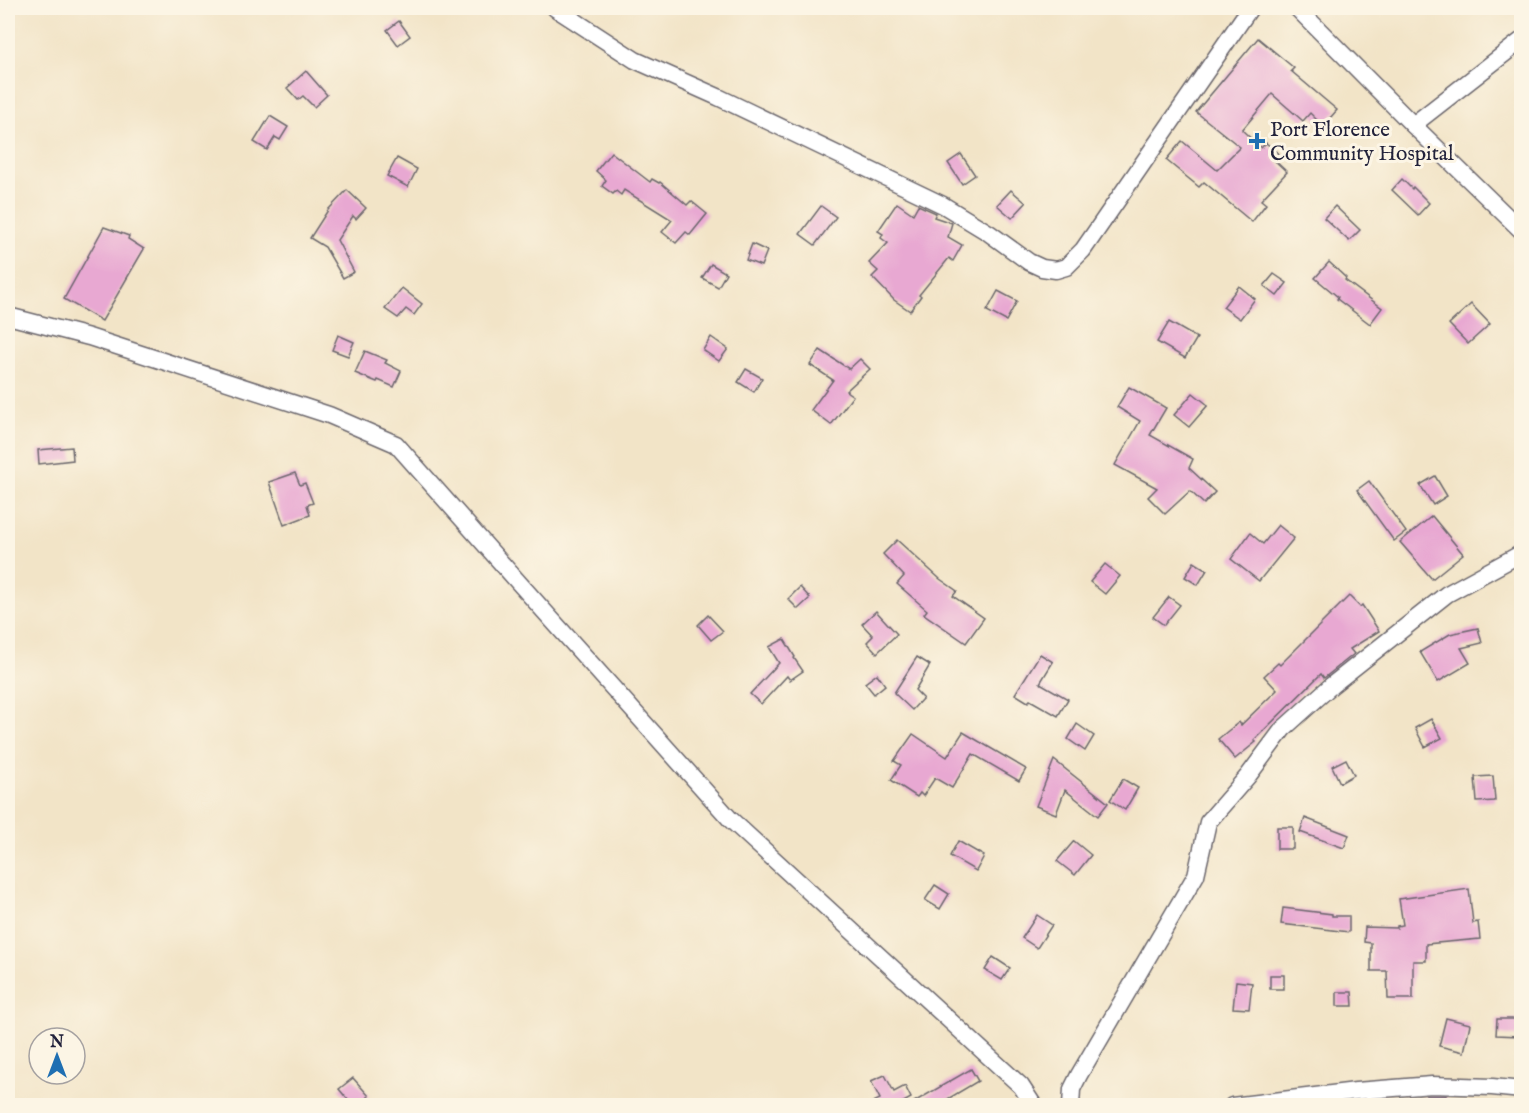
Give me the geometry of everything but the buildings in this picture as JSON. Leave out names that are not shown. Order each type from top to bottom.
[{"type":"street","points":[[555,8],[635,60],[718,97],[943,205],[989,233],[1029,262],[1042,268],[1056,270],[1066,267],[1083,250],[1250,8]]},
{"type":"street","points":[[1297,8],[1521,231]]},
{"type":"street","points":[[1413,125],[1521,40]]},
{"type":"street","points":[[8,315],[89,337],[329,415],[396,444],[730,819],[1021,1086],[1034,1106]]},
{"type":"street","points":[[1071,1106],[1072,1089],[1079,1076],[1196,875],[1208,822],[1248,776],[1283,729],[1332,685],[1447,594],[1521,553]]},
{"type":"street","points":[[1232,1106],[1356,1091],[1432,1085],[1521,1090]]},
{"type":"place","name":"Port Florence Community Hospital","points":[[1257,141]]}]
